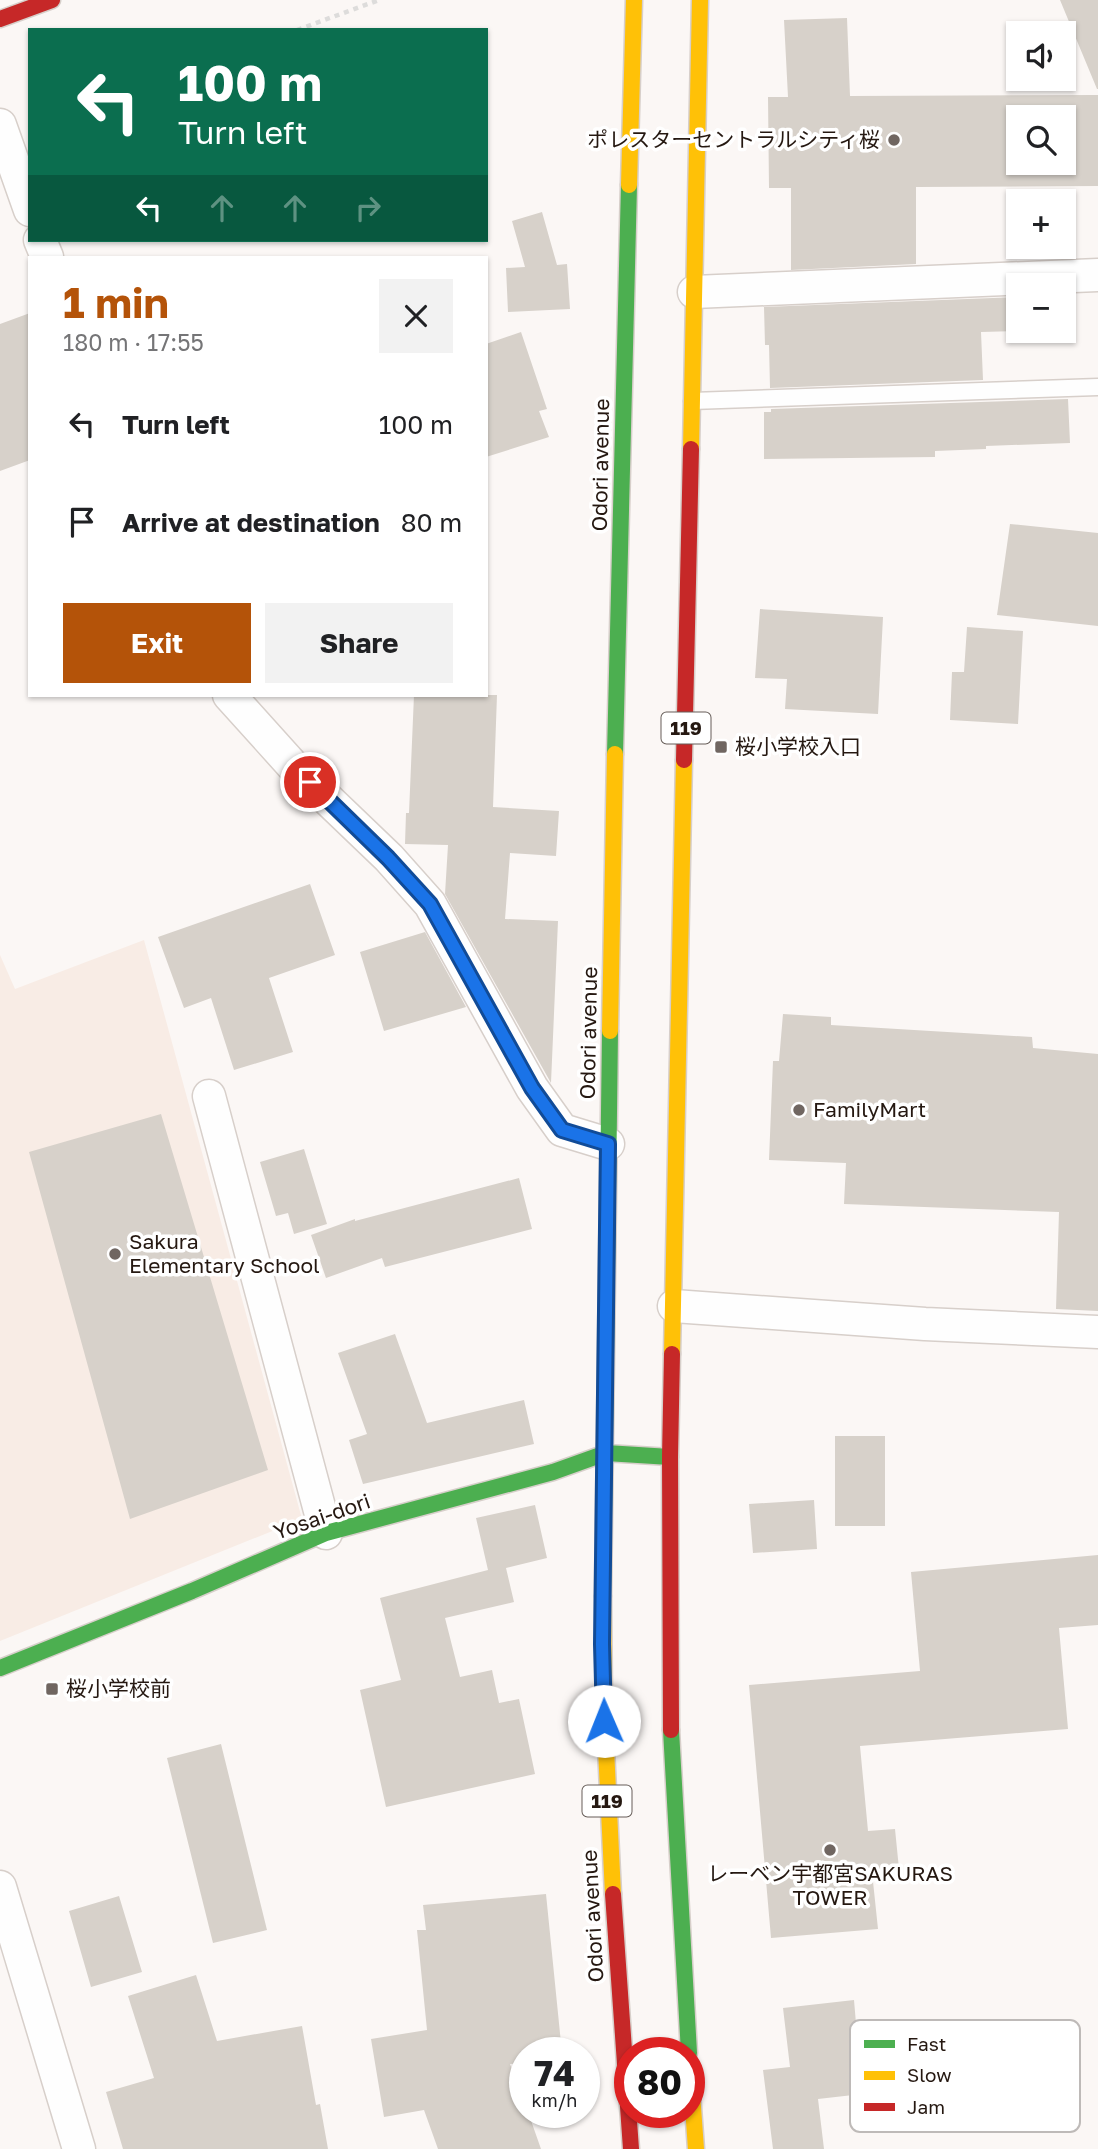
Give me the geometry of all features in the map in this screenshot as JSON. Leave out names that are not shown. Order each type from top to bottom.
[{"type":"main road","points":[[0,19],[52,0]]},
{"type":"main road","name":"Odori avenue","points":[[631,2149],[605,1772],[602,1644],[612,866],[634,0]]},
{"type":"main road","name":"119","points":[[687,2037],[671,1745],[670,1457],[700,0]]},
{"type":"main road","name":"Yosai-dori","points":[[0,1668],[326,1534],[553,1472],[606,1453],[670,1457]]},
{"type":"main road","points":[[694,2128],[696,2149]]},
{"type":"street","points":[[0,125],[28,204]]},
{"type":"street","points":[[694,292],[1098,275]]},
{"type":"street","points":[[231,697],[293,766],[388,858],[430,904],[532,1088],[562,1130],[608,1144]]},
{"type":"street","points":[[209,1096],[326,1534]]},
{"type":"street","points":[[674,1306],[925,1324],[1098,1332]]},
{"type":"street","points":[[0,1887],[79,2149]]},
{"type":"lane","points":[[692,401],[1098,387]]},
{"type":"path","points":[[302,28],[379,0]]},
{"type":"shaded area","name":"Sakura Elementary School","points":[[144,940],[302,1519],[0,1641],[0,955],[15,989]]},
{"type":"building","points":[[1060,0],[1098,0],[1098,89],[1076,38],[1076,21],[1069,21]]},
{"type":"building","name":"ポレスターセントラルシティ桜","points":[[847,18],[850,96],[1098,95],[1098,186],[916,187],[916,264],[791,270],[791,188],[769,188],[768,97],[788,97],[784,20]]},
{"type":"building","points":[[542,212],[557,265],[567,264],[570,309],[508,312],[506,268],[525,267],[512,221]]},
{"type":"building","points":[[1006,297],[1006,331],[981,332],[983,380],[770,388],[769,345],[765,345],[764,307]]},
{"type":"building","points":[[28,314],[28,461],[0,471],[0,324]]},
{"type":"building","points":[[521,332],[547,409],[539,411],[549,437],[488,456],[488,343]]},
{"type":"building","points":[[1068,399],[1070,443],[935,451],[935,457],[764,459],[764,412],[771,412],[771,409]]},
{"type":"building","points":[[1010,524],[1098,533],[1098,626],[997,615]]},
{"type":"building","points":[[760,609],[883,617],[878,714],[785,709],[787,679],[755,678]]},
{"type":"building","points":[[967,627],[1023,631],[1018,724],[950,720],[952,672],[964,672]]},
{"type":"building","points":[[497,695],[493,807],[559,811],[556,856],[510,853],[505,919],[558,921],[551,1083],[445,894],[448,845],[405,844],[406,813],[409,813],[414,697]]},
{"type":"building","points":[[310,884],[335,955],[269,978],[293,1052],[234,1070],[211,998],[184,1008],[158,937]]},
{"type":"building","points":[[425,932],[466,1007],[384,1031],[360,952]]},
{"type":"building","points":[[783,1014],[831,1017],[831,1025],[1032,1037],[1033,1048],[1098,1054],[1098,1311],[1056,1309],[1059,1212],[844,1204],[846,1163],[769,1160],[773,1061],[779,1061]]},
{"type":"building","points":[[161,1114],[268,1470],[130,1519],[29,1152]]},
{"type":"building","points":[[304,1149],[327,1224],[294,1234],[288,1213],[276,1216],[260,1162]]},
{"type":"building","points":[[519,1178],[532,1229],[385,1267],[382,1258],[326,1278],[311,1235],[355,1219]]},
{"type":"building","points":[[395,1334],[427,1423],[524,1400],[534,1444],[363,1484],[349,1440],[367,1434],[338,1353]]},
{"type":"building","points":[[835,1436],[885,1436],[885,1526],[835,1526]]},
{"type":"building","points":[[814,1500],[817,1549],[753,1553],[749,1504]]},
{"type":"building","points":[[535,1505],[547,1558],[506,1568],[514,1602],[445,1618],[460,1677],[492,1670],[499,1703],[519,1699],[535,1774],[386,1807],[360,1690],[401,1680],[380,1598],[488,1570],[476,1518]]},
{"type":"building","points":[[1098,1555],[1098,1625],[1059,1628],[1068,1729],[860,1746],[868,1831],[895,1829],[899,1869],[872,1872],[878,1929],[771,1938],[749,1685],[920,1671],[911,1572]]},
{"type":"building","points":[[221,1744],[267,1930],[213,1943],[167,1758]]},
{"type":"building","points":[[546,1894],[560,2037],[509,2037],[509,2128],[534,2128],[541,2149],[438,2149],[424,2110],[384,2117],[371,2039],[427,2030],[417,1930],[426,1930],[423,1905]]},
{"type":"building","points":[[119,1896],[142,1972],[91,1987],[69,1911]]},
{"type":"building","points":[[196,1975],[217,2041],[302,2026],[316,2105],[320,2104],[328,2149],[123,2149],[106,2092],[154,2078],[128,1996]]},
{"type":"building","points":[[854,2000],[856,2020],[850,2020],[850,2095],[818,2099],[824,2149],[773,2149],[763,2070],[790,2067],[783,2008]]},
{"type":"traffic: fast","points":[[615,754],[629,185]]},
{"type":"traffic: fast","points":[[603,1596],[610,1031]]},
{"type":"traffic: fast","points":[[0,1668],[192,1591],[326,1533],[553,1472],[606,1453],[670,1457]]},
{"type":"traffic: fast","points":[[671,1730],[688,2037]]},
{"type":"traffic: slow","points":[[629,185],[634,0]]},
{"type":"traffic: slow","points":[[691,449],[700,0]]},
{"type":"traffic: slow","points":[[610,1031],[615,754]]},
{"type":"traffic: slow","points":[[672,1354],[684,760]]},
{"type":"traffic: slow","points":[[603,1596],[604,1707],[613,1894]]},
{"type":"traffic: slow","points":[[694,2128],[696,2149]]},
{"type":"traffic: jam","points":[[0,19],[52,0]]},
{"type":"traffic: jam","points":[[684,760],[691,449]]},
{"type":"traffic: jam","points":[[671,1730],[672,1354]]},
{"type":"traffic: jam","points":[[613,1894],[631,2149]]},
{"type":"place","name":"ポレスターセントラルシティ桜","points":[[894,140]]},
{"type":"place","name":"桜小学校入口","points":[[721,747]]},
{"type":"place","name":"FamilyMart","points":[[799,1110]]},
{"type":"place","name":"Sakura Elementary School","points":[[115,1254]]},
{"type":"place","name":"桜小学校前","points":[[52,1689]]},
{"type":"place","name":"レーベン宇都宮SAKURAS TOWER","points":[[830,1850]]},
{"type":"route","points":[[310,782],[345,814],[430,904],[532,1088],[562,1130],[608,1144],[602,1644],[604,1721]]}]
